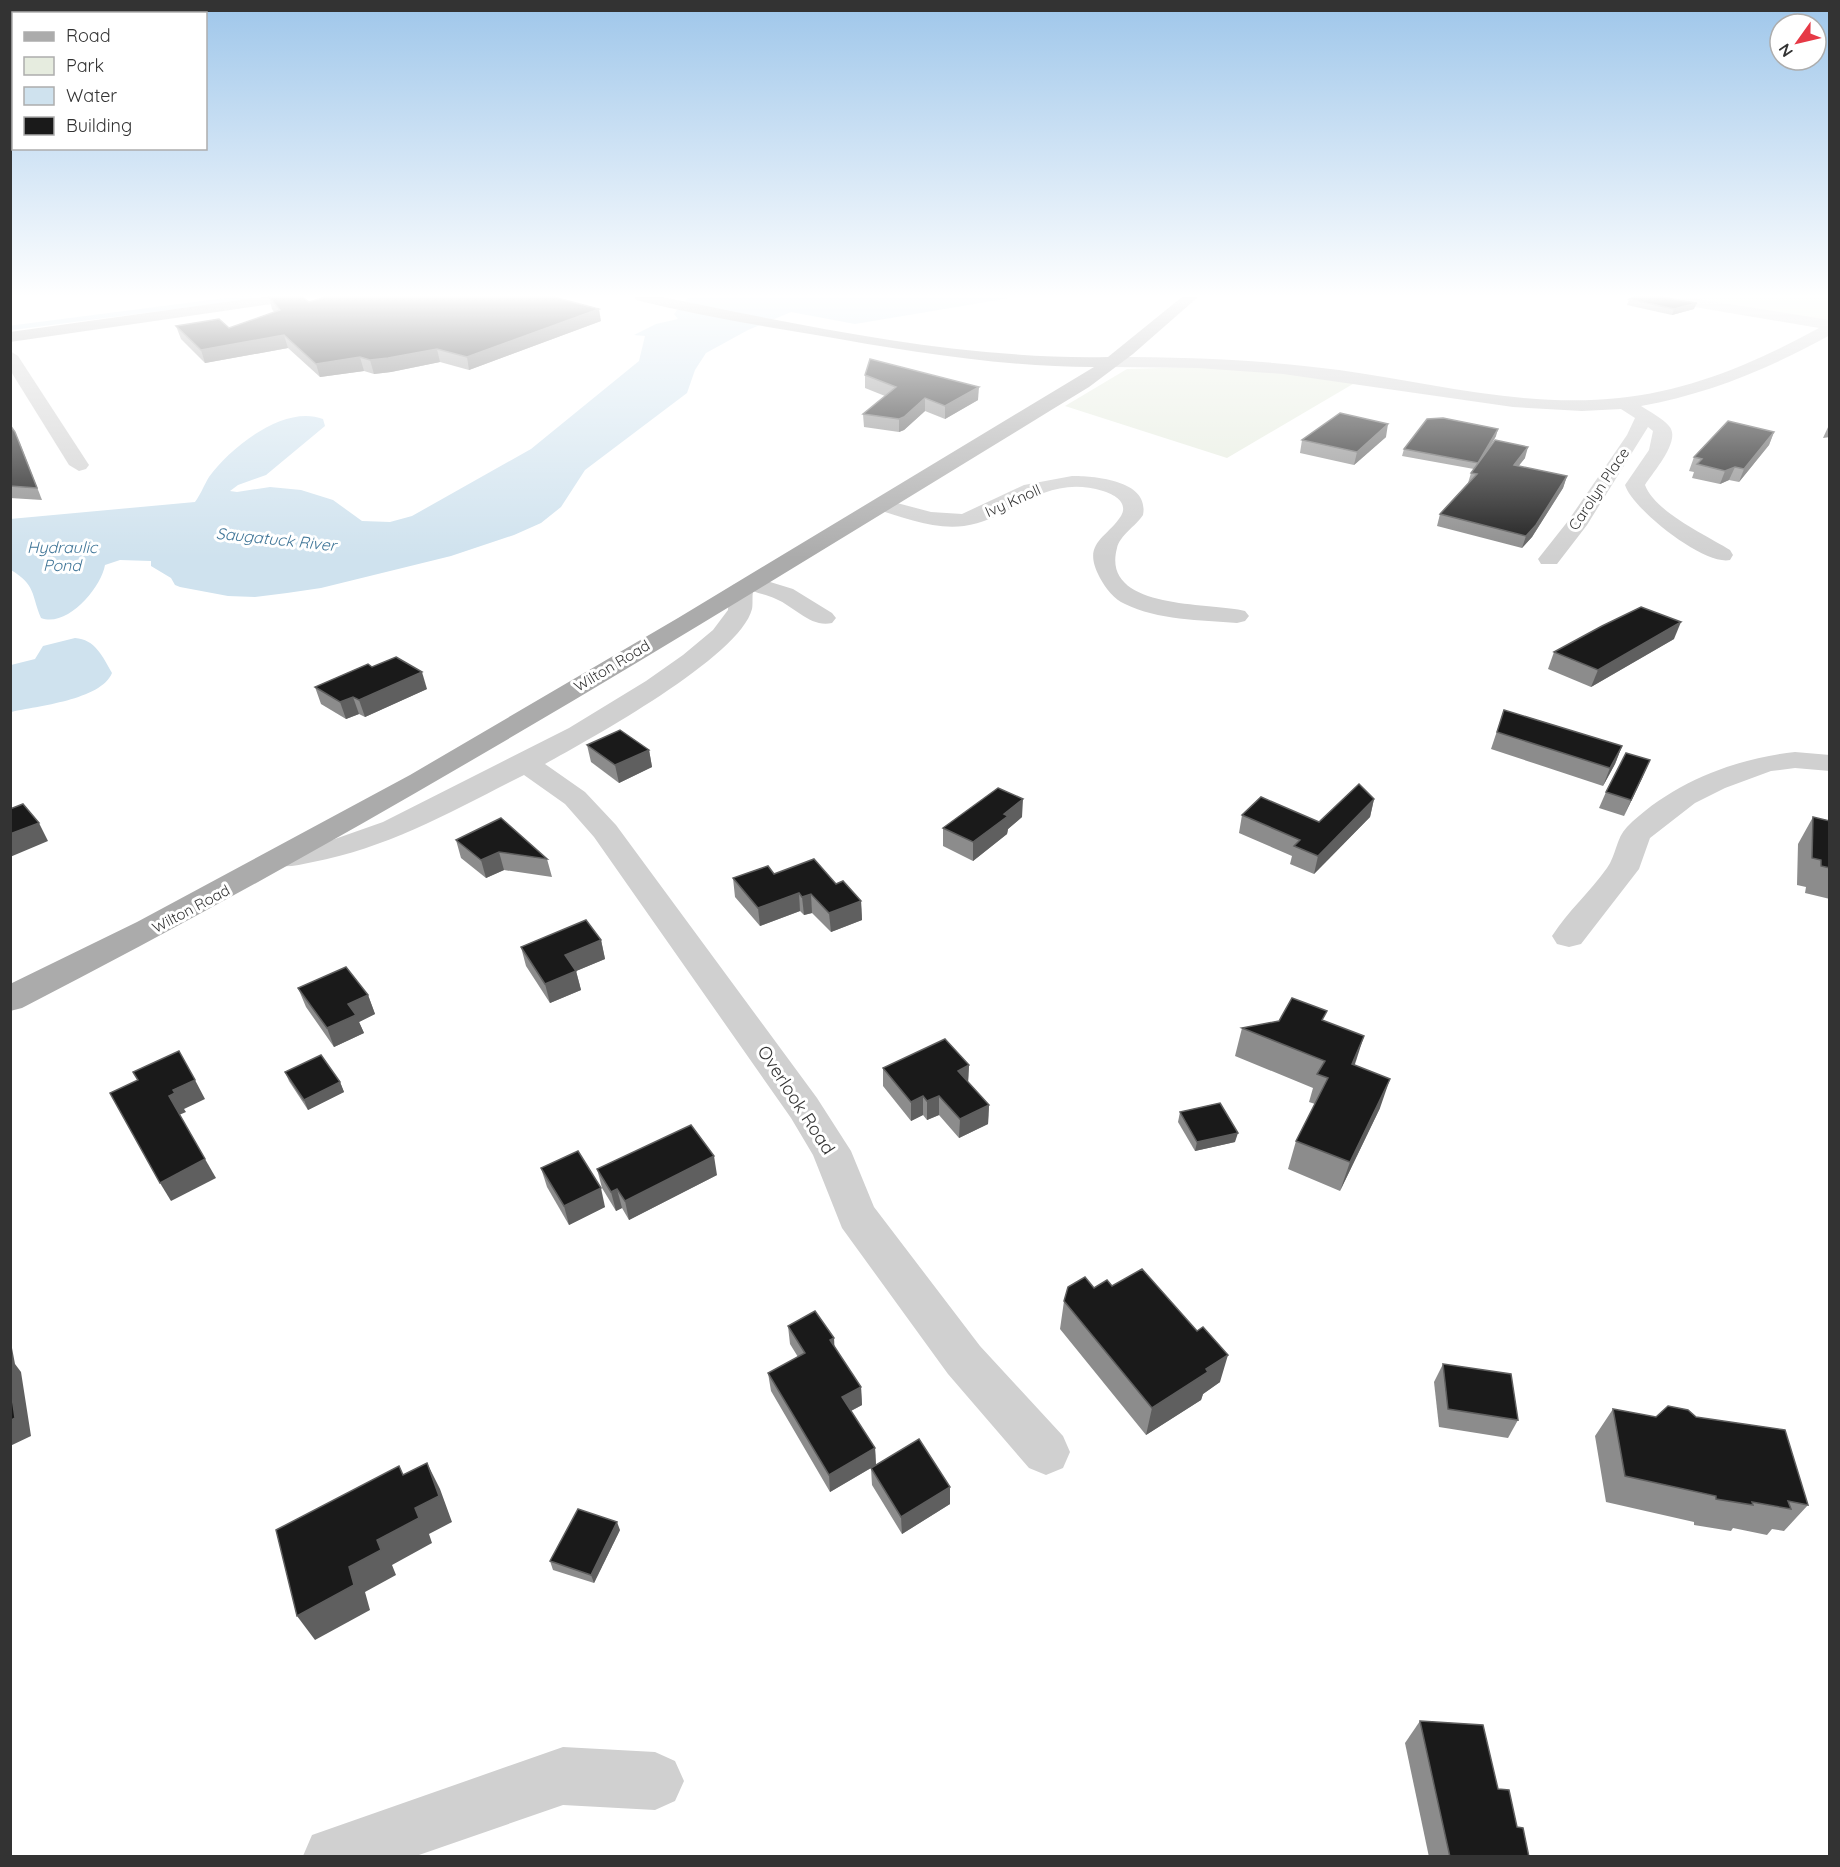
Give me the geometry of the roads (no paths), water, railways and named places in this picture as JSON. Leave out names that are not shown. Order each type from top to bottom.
[{"type":"main road","name":"Wilton Road","points":[[10,999],[192,909],[284,858],[882,505],[1077,384]]},
{"type":"street","points":[[28,384],[79,465]]},
{"type":"street","points":[[1395,384],[1525,401],[1586,405],[1625,403],[1698,384]]},
{"type":"street","points":[[1625,403],[1662,429],[1664,439],[1635,484],[1636,493],[1649,507],[1722,555]]},
{"type":"street","name":"Carolyn Place","points":[[1549,558],[1576,525],[1636,435],[1640,423],[1645,419]]},
{"type":"street","name":"Ivy Knoll","points":[[882,505],[938,519],[961,520],[976,517],[1019,495],[1042,487],[1084,484],[1113,488],[1131,499],[1134,507],[1131,516],[1109,541],[1106,552],[1111,581],[1132,600],[1187,611],[1238,616]]},
{"type":"street","points":[[284,858],[338,848],[394,828],[525,764],[624,710],[699,655],[724,631],[742,607],[746,586],[785,594],[824,618]]},
{"type":"street","points":[[1569,936],[1623,869],[1637,834],[1685,797],[1715,782],[1766,763],[1795,760],[1830,763]]},
{"type":"street","name":"Overlook Road","points":[[525,764],[575,798],[605,831],[738,1013],[804,1108],[831,1151],[857,1216],[964,1360],[1046,1452]]},
{"type":"street","points":[[333,1857],[563,1776],[655,1781]]},
{"type":"water","points":[[611,384],[690,384],[687,393],[585,470],[561,507],[541,523],[514,535],[451,556],[321,588],[255,597],[228,596],[180,587],[175,585],[171,578],[151,566],[151,561],[120,560],[105,565],[90,595],[72,612],[51,620],[41,618],[29,585],[11,570],[10,519],[195,502],[209,477],[230,454],[259,432],[275,423],[292,418],[308,416],[323,419],[325,426],[266,475],[238,485],[230,491],[270,487],[301,490],[333,500],[362,521],[390,522],[412,516],[531,449]]},
{"type":"water","points":[[75,638],[93,645],[102,655],[112,673],[106,682],[82,696],[11,712],[11,665],[35,659],[43,646]]},
{"type":"water label","name":"Saugatuck River","points":[[276,539]]},
{"type":"water label","name":"Hydraulic Pond","points":[[62,556]]}]
